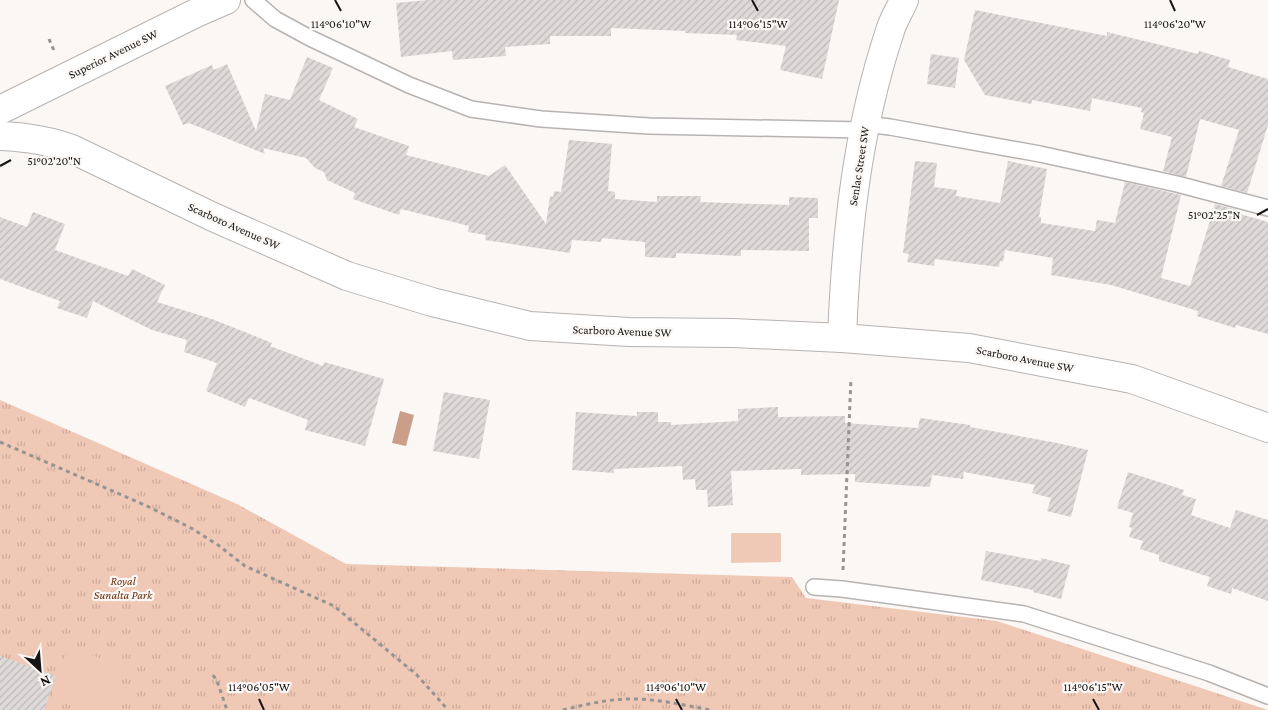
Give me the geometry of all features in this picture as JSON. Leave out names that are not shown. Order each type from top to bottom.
[{"type":"street","name":"Superior Avenue SW","points":[[0,110],[226,0]]},
{"type":"street","name":"Senlac Street SW","points":[[842,338],[848,238],[864,127],[890,30],[904,0]]},
{"type":"street","name":"Scarboro Avenue SW","points":[[0,136],[28,137],[55,142],[213,217],[347,276],[432,302],[521,324],[629,332],[733,333],[842,338],[969,348],[1132,379],[1268,428]]},
{"type":"lane","points":[[253,0],[275,19],[310,38],[409,85],[471,109],[541,119],[649,126],[890,127],[1040,154],[1177,184],[1268,208]]},
{"type":"lane","points":[[814,587],[842,589],[1024,614],[1209,673],[1268,696]]},
{"type":"path","points":[[48,39],[56,54]]},
{"type":"path","points":[[842,589],[851,378]]},
{"type":"path","points":[[0,442],[147,506],[191,528],[218,545],[245,566],[334,606],[416,675],[448,710]]},
{"type":"path","points":[[212,675],[217,681],[227,710]]},
{"type":"path","points":[[563,710],[625,699],[652,700],[711,710]]},
{"type":"green space","name":"Royal Sunalta Park","points":[[0,400],[237,504],[346,564],[792,577],[806,598],[997,621],[1268,710],[0,710]]},
{"type":"green space","points":[[731,533],[781,533],[781,562],[731,563]]},
{"type":"green space","points":[[68,648],[125,666],[111,710],[96,710],[52,696]]},
{"type":"shaded area","points":[[400,411],[414,415],[406,446],[392,443]]},
{"type":"building","points":[[428,0],[839,0],[822,79],[780,70],[786,46],[736,40],[737,35],[685,33],[685,31],[611,28],[611,36],[550,36],[550,44],[505,47],[506,56],[453,60],[452,51],[401,57],[396,3]]},
{"type":"building","points":[[975,10],[1107,36],[1107,32],[1198,54],[1199,51],[1230,60],[1228,67],[1268,79],[1268,125],[1247,193],[1221,186],[1239,130],[1200,119],[1186,177],[1163,171],[1172,137],[1140,129],[1144,113],[1141,112],[1142,108],[1092,98],[1090,111],[1032,100],[1031,104],[985,95],[964,60]]},
{"type":"building","points":[[931,54],[959,58],[955,88],[927,84]]},
{"type":"building","points":[[307,57],[333,68],[319,100],[358,119],[354,127],[409,146],[406,155],[489,176],[505,165],[546,224],[550,196],[553,197],[554,191],[561,192],[569,140],[612,144],[608,191],[615,192],[615,199],[657,202],[657,196],[701,196],[700,202],[789,205],[789,197],[818,198],[818,218],[809,218],[809,251],[741,250],[741,256],[676,253],[676,258],[645,257],[645,242],[602,238],[601,242],[572,240],[570,253],[485,240],[486,235],[468,232],[469,226],[401,209],[399,215],[353,199],[355,193],[327,180],[324,172],[315,168],[306,158],[263,148],[265,154],[189,123],[183,125],[165,86],[212,65],[214,70],[227,64],[256,131],[265,94],[290,100]]},
{"type":"building","points":[[915,161],[937,163],[934,187],[957,190],[956,196],[1000,203],[1008,161],[1047,169],[1039,217],[1041,217],[1041,223],[1095,231],[1097,220],[1115,223],[1125,182],[1181,195],[1161,278],[1190,286],[1215,204],[1241,211],[1240,214],[1268,222],[1268,334],[1236,325],[1235,328],[1197,316],[1198,311],[1111,285],[1051,275],[1053,258],[1005,250],[1003,262],[1000,261],[999,267],[935,259],[934,266],[907,262],[909,254],[903,253]]},
{"type":"building","points":[[33,212],[65,224],[55,250],[128,276],[132,269],[165,285],[157,302],[212,319],[272,343],[270,346],[323,366],[324,362],[384,379],[365,446],[305,430],[308,420],[249,398],[245,407],[206,391],[217,363],[184,352],[187,340],[152,330],[93,301],[87,318],[57,308],[60,301],[0,279],[0,217],[27,227]]},
{"type":"building","points":[[444,392],[490,400],[479,459],[433,451]]},
{"type":"building","points":[[778,407],[778,417],[845,416],[845,423],[918,428],[920,418],[970,425],[970,427],[1088,450],[1071,517],[1047,511],[1051,498],[1032,493],[1035,485],[964,472],[963,479],[932,475],[930,487],[855,482],[855,474],[801,475],[801,469],[731,471],[733,505],[708,507],[707,490],[696,490],[695,479],[683,480],[682,466],[614,469],[614,473],[572,470],[576,412],[637,416],[637,412],[658,412],[658,422],[671,422],[671,425],[738,421],[738,409]]},
{"type":"building","points":[[1128,472],[1184,490],[1182,495],[1196,499],[1191,515],[1230,528],[1236,510],[1268,520],[1268,601],[1232,588],[1231,594],[1207,586],[1210,577],[1159,561],[1159,555],[1140,549],[1143,541],[1129,537],[1132,528],[1129,527],[1133,513],[1117,508]]},
{"type":"building","points":[[986,551],[1041,561],[1041,558],[1070,565],[1061,599],[1033,592],[1033,590],[981,580]]},
{"type":"building","points":[[0,656],[56,676],[44,710],[0,710]]}]
